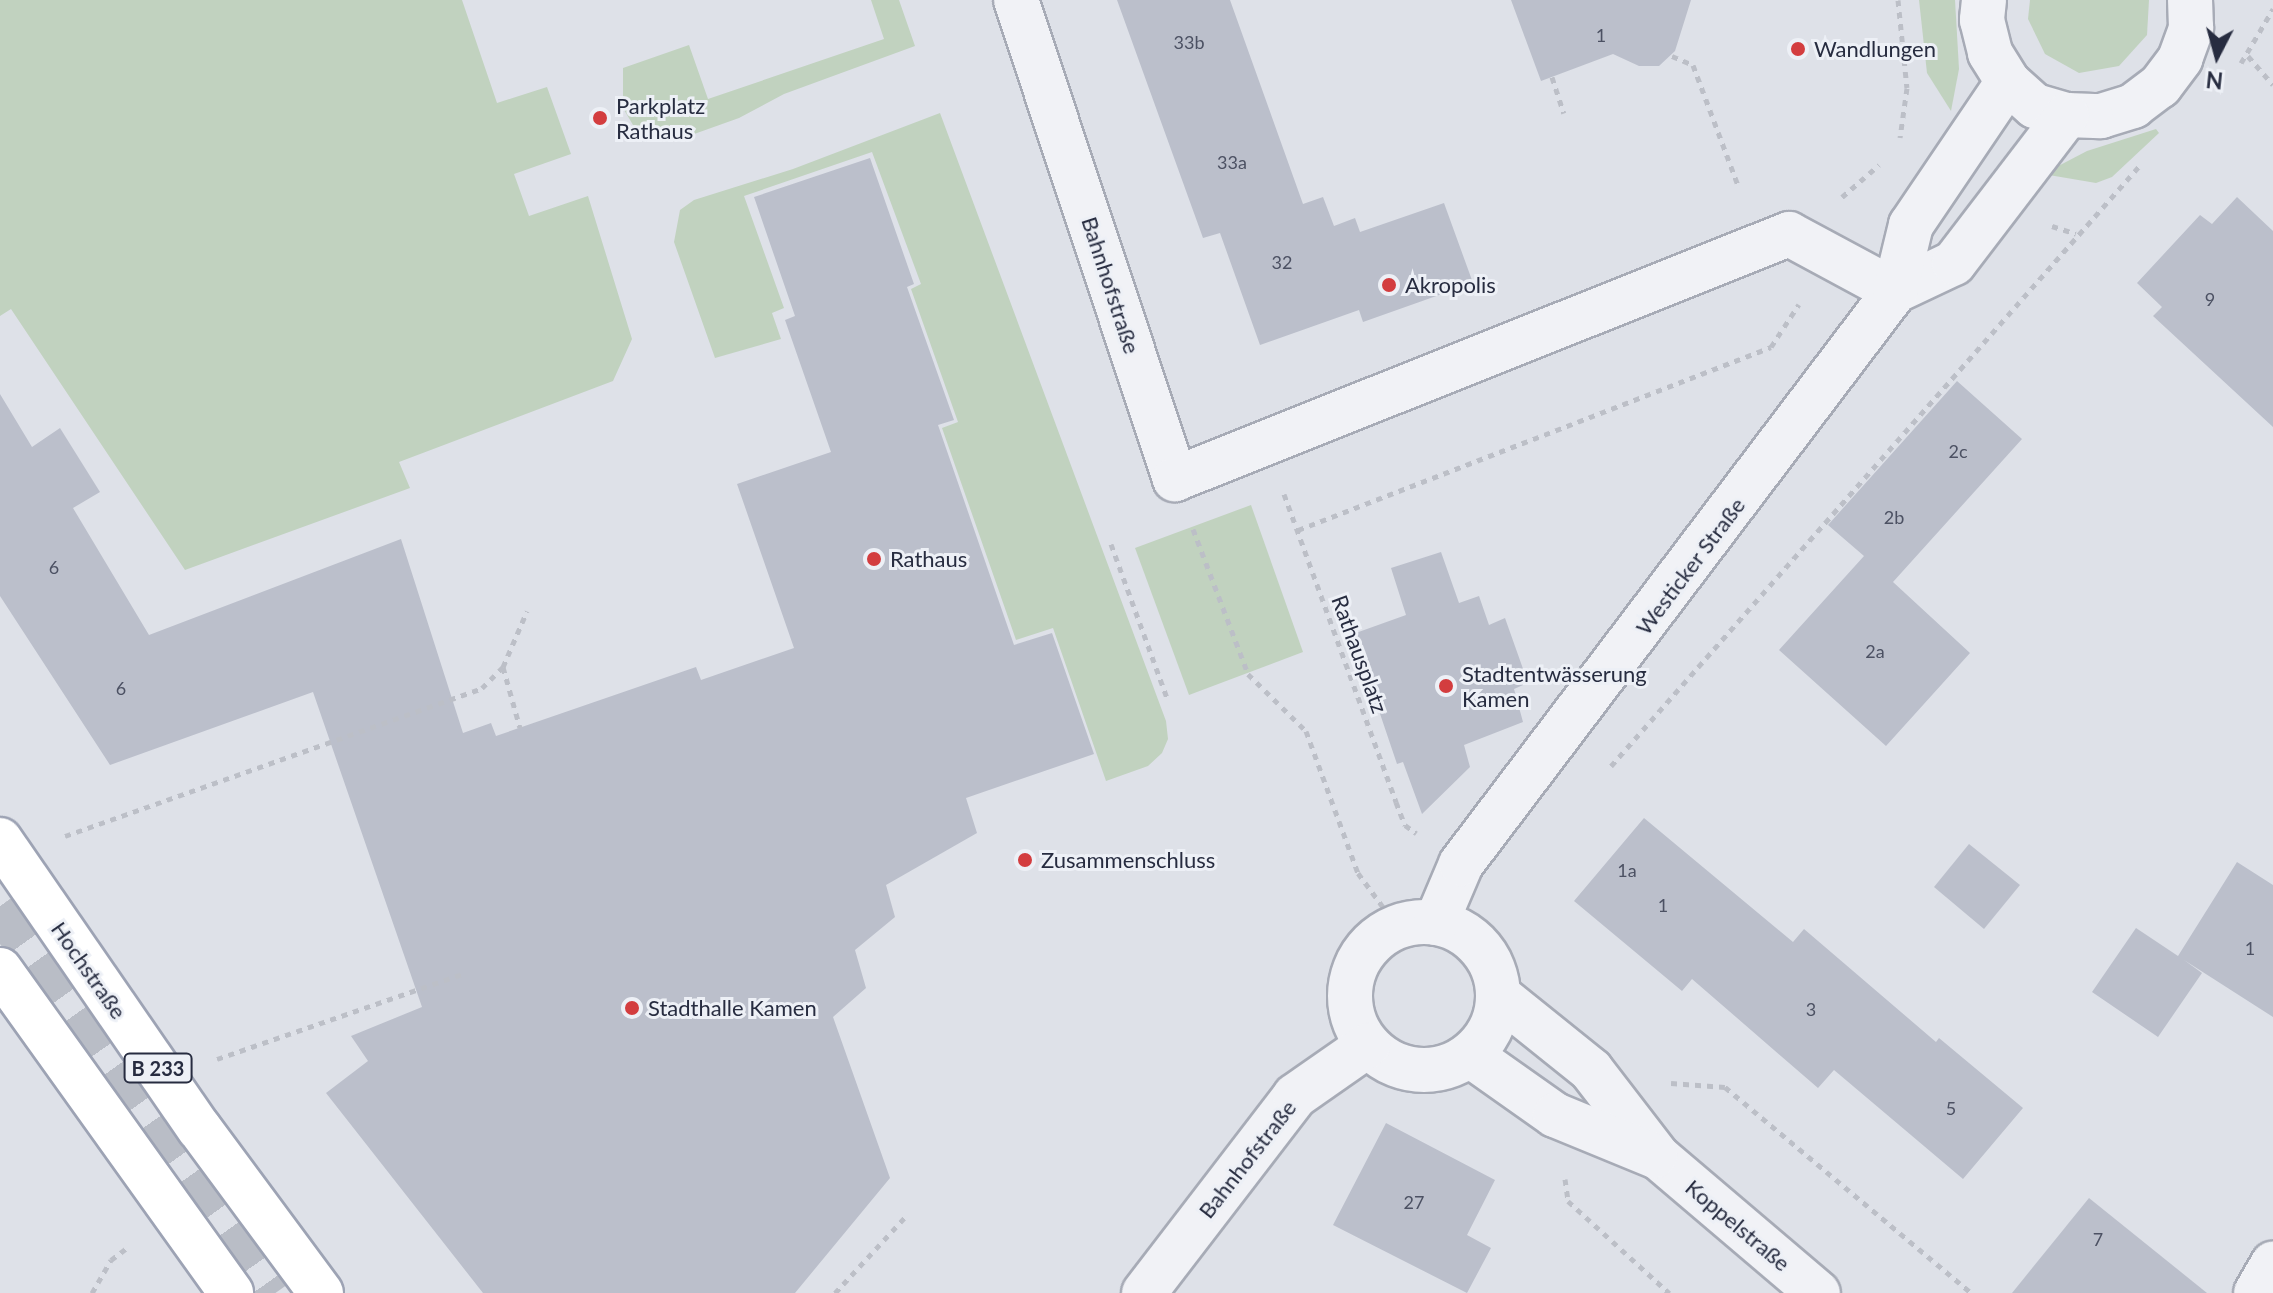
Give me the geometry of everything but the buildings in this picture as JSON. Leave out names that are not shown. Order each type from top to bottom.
[{"type":"main road","name":"Hochstraße","points":[[0,840],[190,1115],[321,1293]]},
{"type":"main road","points":[[0,970],[231,1293]]},
{"type":"street","name":"Bahnhofstraße","points":[[1016,0],[1175,479],[1272,462]]},
{"type":"street","points":[[1984,0],[1982,20],[1990,53],[2008,82],[2035,106],[2067,115],[2101,116],[2133,106],[2160,86],[2180,59],[2191,28],[2190,0]]},
{"type":"street","name":"Westicker Straße","points":[[1417,925],[1895,291],[1911,225],[2008,82]]},
{"type":"street","name":"Westicker Straße","points":[[1895,291],[1954,263],[2067,115]]},
{"type":"street","points":[[1272,462],[1789,234],[1895,291]]},
{"type":"street","points":[[1417,925],[1456,929],[1480,948],[1495,975],[1499,996],[1496,1018],[1470,1055],[1450,1066],[1406,1069],[1368,1045],[1350,1002],[1352,978],[1362,956],[1417,925]]},
{"type":"street","name":"Koppelstraße","points":[[1499,996],[1591,1070],[1658,1157],[1818,1293]]},
{"type":"street","name":"Bahnhofstraße","points":[[1144,1293],[1295,1096],[1368,1045]]},
{"type":"street","name":"Koppelstraße","points":[[1470,1055],[1555,1115],[1658,1157]]},
{"type":"street","points":[[2256,1293],[2273,1264]]},
{"type":"path","points":[[1891,150],[1899,140],[1907,88],[1898,0]]},
{"type":"path","points":[[2238,65],[2248,56],[2273,9]]},
{"type":"path","points":[[1672,56],[1693,65],[1739,188]]},
{"type":"path","points":[[2248,56],[2273,85]]},
{"type":"path","points":[[1552,77],[1564,113]]},
{"type":"path","points":[[1609,768],[2146,158]]},
{"type":"path","points":[[1789,234],[1866,181],[1883,160]]},
{"type":"path","points":[[1298,530],[1771,347],[1830,255]]},
{"type":"path","name":"Rathausplatz","points":[[1272,462],[1405,825],[1424,838]]},
{"type":"path","points":[[1188,516],[1248,674],[1306,731],[1358,873],[1417,925]]},
{"type":"path","points":[[1111,544],[1168,701]]},
{"type":"path","points":[[58,838],[482,688],[503,667],[527,611]]},
{"type":"path","points":[[503,667],[520,728]]},
{"type":"path","points":[[209,1064],[466,973]]},
{"type":"path","points":[[1655,1082],[1725,1087],[1971,1293]]},
{"type":"path","points":[[1568,1201],[1669,1293]]},
{"type":"path","points":[[835,1293],[907,1215]]},
{"type":"green space","points":[[0,0],[462,0],[497,103],[547,87],[571,154],[514,174],[529,216],[588,196],[632,339],[613,381],[399,462],[410,488],[185,570],[11,309],[0,316]]},
{"type":"green space","points":[[871,0],[899,0],[915,46],[784,94],[739,118],[683,138],[647,133],[633,125],[623,108],[623,68],[689,45],[708,99],[884,39]]},
{"type":"green space","points":[[1919,0],[1955,0],[1959,69],[1951,111],[1927,73]]},
{"type":"green space","points":[[2030,0],[2149,0],[2147,35],[2119,66],[2079,73],[2045,54],[2028,19]]},
{"type":"green space","points":[[940,113],[1166,721],[1168,739],[1162,753],[1148,766],[1106,781],[1053,628],[1016,640],[942,428],[958,422],[911,289],[921,284],[872,152],[744,196],[784,308],[772,313],[781,339],[715,358],[674,242],[680,210],[694,200],[793,169]]},
{"type":"green space","points":[[2156,129],[2159,133],[2112,177],[2096,183],[2043,174],[2087,151]]},
{"type":"green space","points":[[1251,505],[1303,652],[1189,695],[1135,548]]},
{"type":"tunnel","points":[[0,906],[275,1293]]},
{"type":"place","name":"Wandlungen","points":[[1798,49]]},
{"type":"place","name":"Parkplatz Rathaus","points":[[600,118]]},
{"type":"place","name":"Akropolis","points":[[1389,285]]},
{"type":"place","name":"Rathaus","points":[[874,559]]},
{"type":"place","name":"Stadtentwässerung Kamen","points":[[1446,686]]},
{"type":"place","name":"Zusammenschluss","points":[[1025,860]]},
{"type":"place","name":"Stadthalle Kamen","points":[[632,1008]]}]
